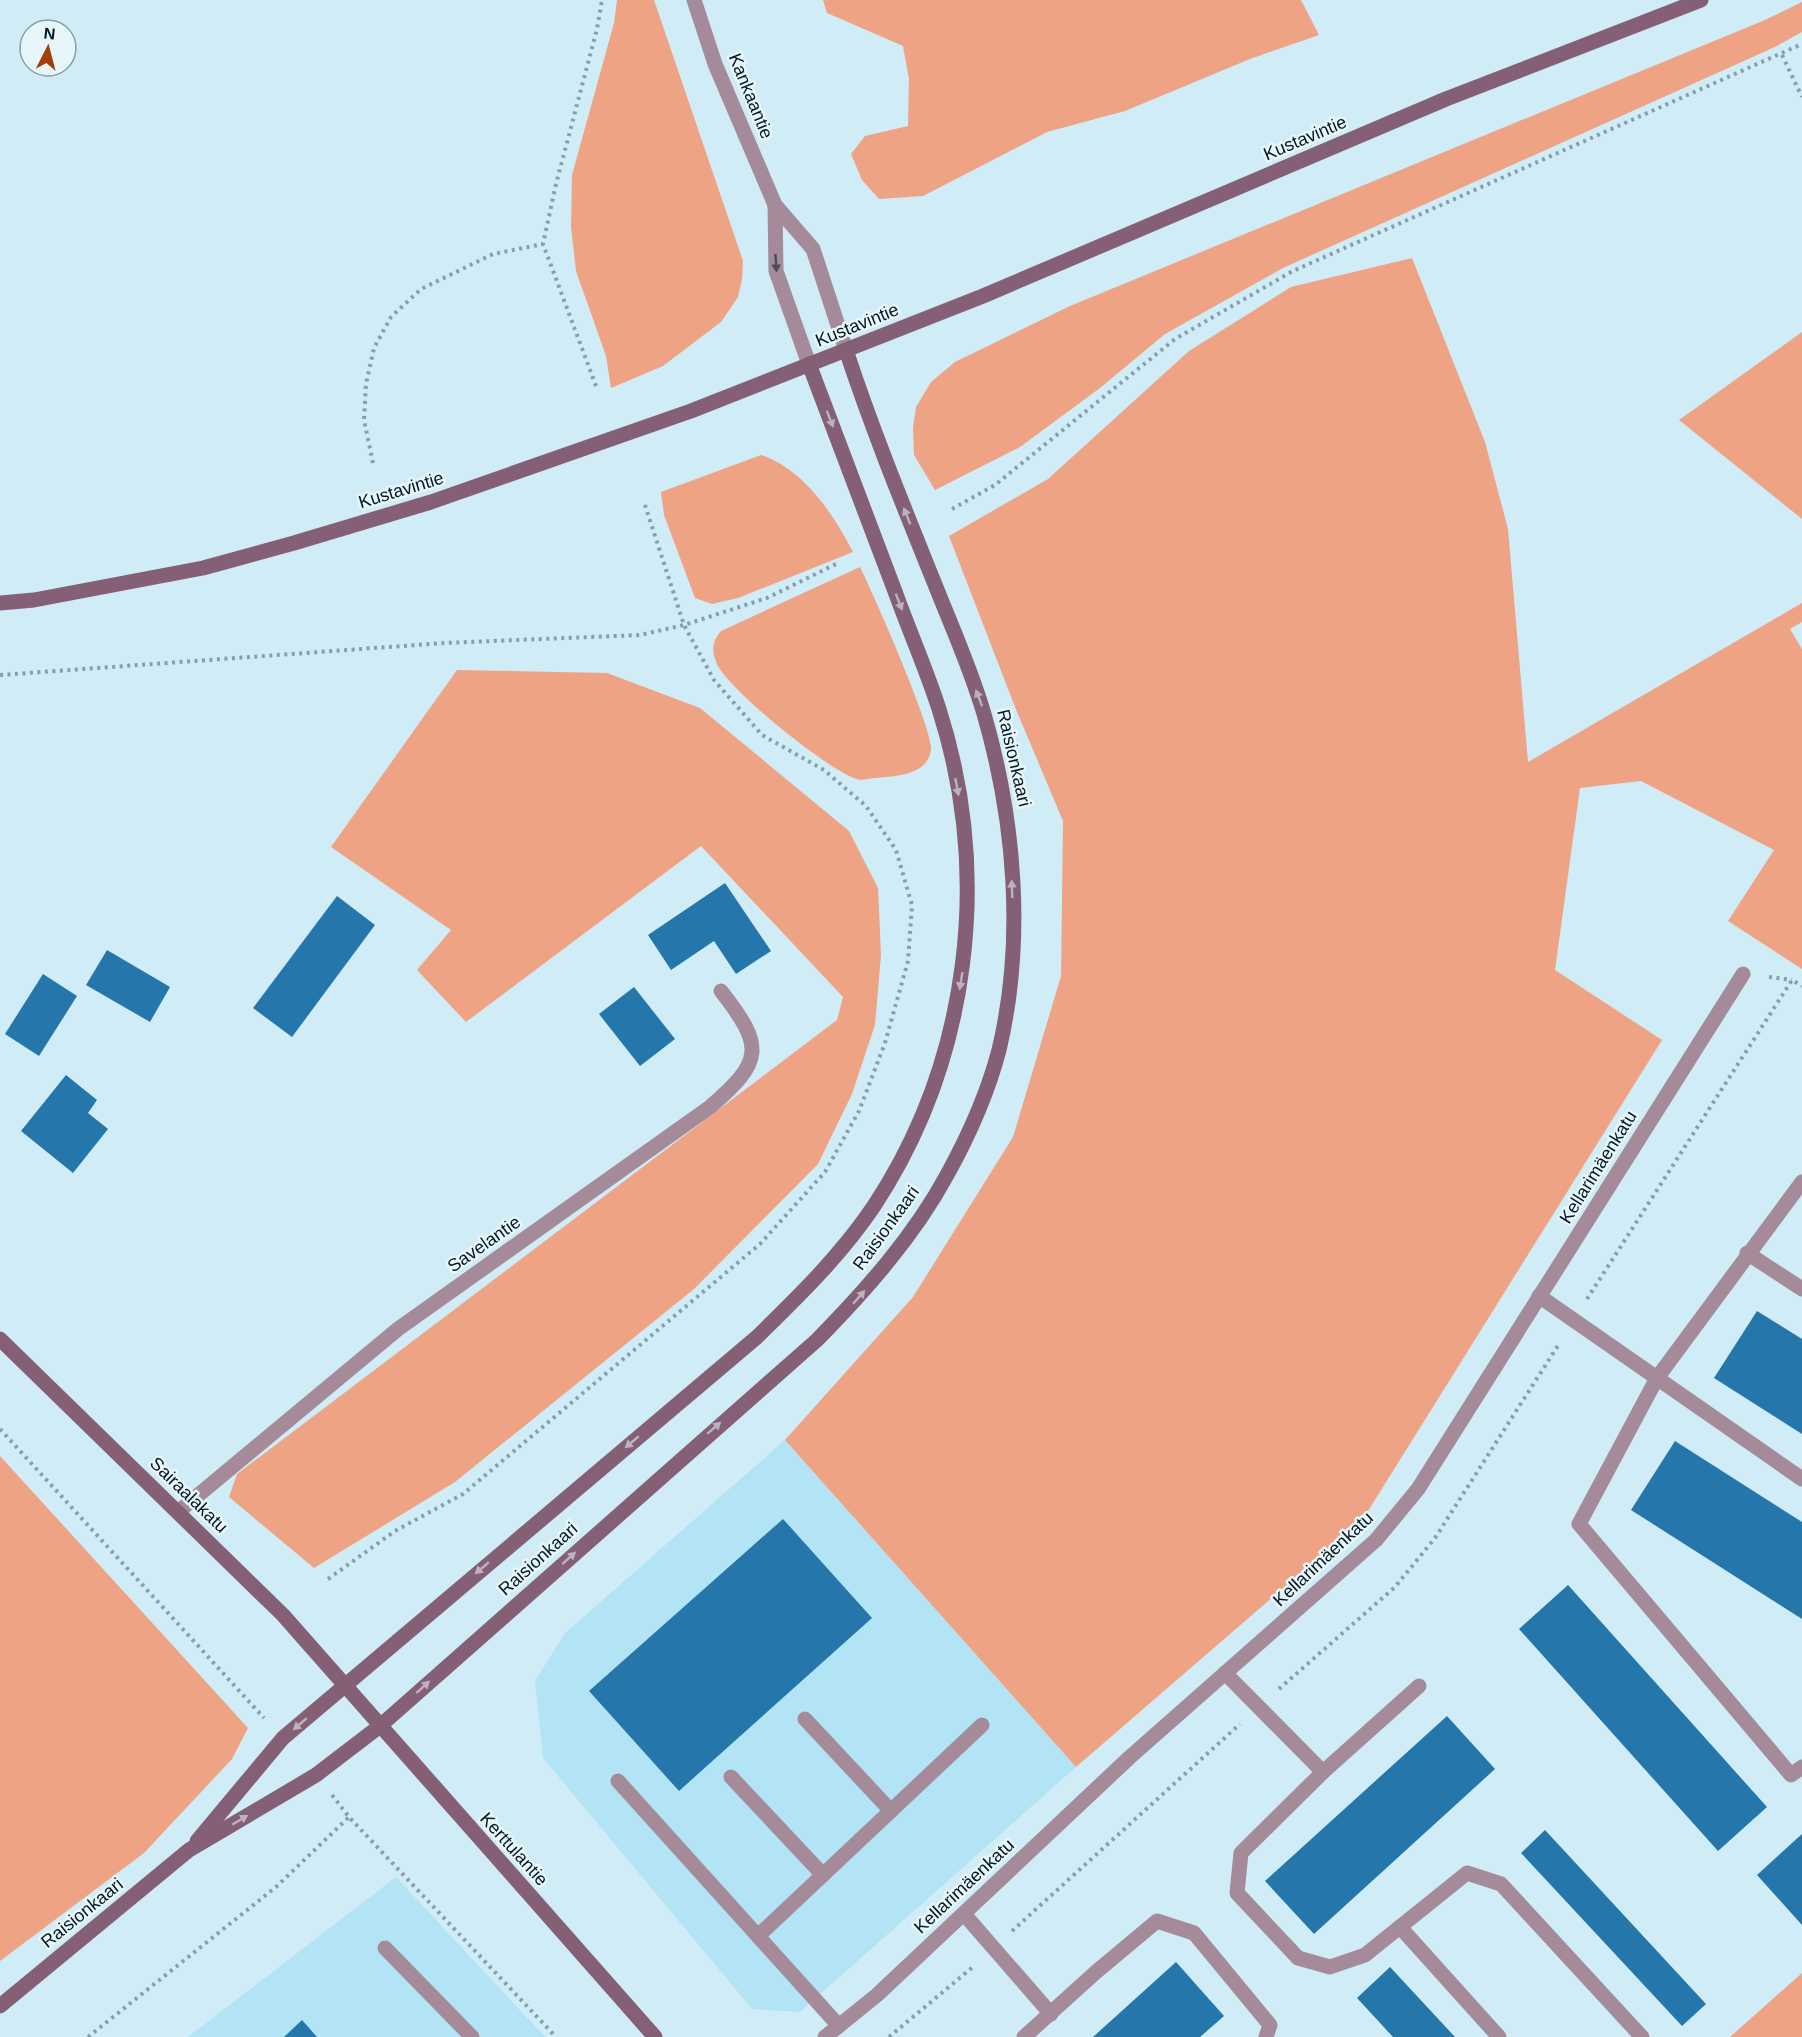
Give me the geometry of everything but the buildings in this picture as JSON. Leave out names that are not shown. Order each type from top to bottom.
[{"type":"main road","name":"Kustavintie","points":[[0,603],[34,600],[203,568],[294,543],[477,486],[691,411],[983,296],[1446,99],[1701,0]]},
{"type":"main road","name":"Raisionkaari","points":[[0,2006],[189,1850],[316,1775],[380,1726],[817,1340],[857,1299],[911,1230],[947,1176],[975,1118],[998,1052],[1013,948],[1008,825],[998,766],[983,711],[871,427],[846,350]]},
{"type":"main road","name":"Raisionkaari","points":[[189,1850],[283,1738],[757,1337],[824,1271],[874,1206],[917,1129],[941,1065],[956,1009],[967,941],[969,861],[958,786],[939,710],[809,364]]},
{"type":"main road","name":"Sairaalakatu","points":[[0,1339],[283,1615],[344,1686]]},
{"type":"main road","name":"Kerttulantie","points":[[344,1686],[655,2037]]},
{"type":"street","name":"Kankaantie","points":[[694,0],[716,64],[775,205],[813,249],[846,350]]},
{"type":"street","name":"Kankaantie","points":[[775,205],[776,271],[809,364]]},
{"type":"street","name":"Kellarimäenkatu","points":[[825,2037],[877,1995],[1130,1756],[1376,1540],[1418,1489],[1743,974]]},
{"type":"street","name":"Savelantie","points":[[178,1512],[398,1329],[710,1107],[734,1087],[749,1065],[753,1042],[743,1018],[721,991]]},
{"type":"street","points":[[1802,1182],[1747,1253],[1657,1378],[1579,1524],[1791,1775],[1802,1767]]},
{"type":"street","points":[[1747,1253],[1802,1289]]},
{"type":"street","points":[[1539,1296],[1802,1479]]},
{"type":"street","points":[[1225,1673],[1323,1772]]},
{"type":"street","points":[[1419,1686],[1323,1772],[1241,1853],[1237,1893],[1298,1958],[1330,1966],[1365,1955],[1467,1873],[1501,1884],[1642,2037]]},
{"type":"street","points":[[805,1719],[891,1811]]},
{"type":"street","points":[[758,1936],[982,1725]]},
{"type":"street","points":[[731,1777],[823,1875]]},
{"type":"street","points":[[618,1780],[839,2026]]},
{"type":"street","points":[[964,1914],[1051,2014]]},
{"type":"street","points":[[1024,2037],[1096,1972],[1158,1921],[1194,1933],[1270,2025],[1266,2037]]},
{"type":"street","points":[[1400,1927],[1499,2037]]},
{"type":"street","points":[[385,1948],[472,2037]]},
{"type":"path","points":[[596,386],[543,244],[556,184],[597,29],[602,0]]},
{"type":"path","points":[[952,509],[995,485],[1174,339],[1293,271],[1782,55],[1802,44]]},
{"type":"path","points":[[1782,55],[1802,97]]},
{"type":"path","points":[[373,463],[364,420],[366,384],[374,348],[391,317],[421,289],[493,254],[543,244]]},
{"type":"path","points":[[0,675],[444,643],[640,635],[684,625],[767,598],[838,563]]},
{"type":"path","points":[[88,2037],[276,1887],[350,1817]]},
{"type":"shaded area","points":[[617,0],[654,0],[743,261],[738,297],[721,322],[663,366],[611,388],[606,356],[576,271],[571,227],[572,175],[614,23]]},
{"type":"shaded area","points":[[823,0],[1301,0],[1319,35],[1250,59],[1125,111],[1047,132],[923,196],[879,199],[862,180],[851,154],[865,136],[908,126],[909,79],[903,46],[827,13]]},
{"type":"shaded area","points":[[1802,2],[1802,32],[1775,47],[1283,268],[1165,334],[1100,388],[1020,447],[935,490],[914,455],[913,428],[916,407],[931,382],[955,362],[1070,306],[1765,20]]},
{"type":"shaded area","points":[[1412,258],[1485,442],[1508,529],[1528,762],[1802,603],[1802,622],[1790,629],[1802,649],[1802,969],[1728,921],[1774,850],[1641,781],[1580,788],[1555,970],[1662,1040],[1363,1519],[1076,1767],[785,1440],[913,1297],[1013,1137],[1061,976],[1063,821],[1015,707],[949,536],[1048,479],[1189,351],[1291,287]]},
{"type":"shaded area","points":[[1802,332],[1802,519],[1679,420]]},
{"type":"shaded area","points":[[761,455],[790,471],[815,494],[836,522],[853,552],[738,598],[712,604],[695,598],[664,515],[661,492]]},
{"type":"shaded area","points":[[860,567],[913,690],[923,717],[931,750],[928,759],[917,770],[900,775],[861,780],[825,762],[759,710],[725,676],[717,664],[713,650],[721,631]]},
{"type":"shaded area","points":[[457,670],[607,673],[700,708],[849,831],[878,888],[881,955],[875,1025],[852,1094],[818,1164],[694,1289],[455,1482],[314,1568],[229,1497],[237,1474],[837,1020],[843,997],[701,846],[466,1022],[417,970],[451,930],[331,847]]},
{"type":"shaded area","points":[[785,1440],[1076,1767],[800,2012],[752,2009],[543,1758],[535,1681],[565,1633]]},
{"type":"shaded area","points":[[0,1456],[248,1728],[232,1759],[144,1853],[0,1961]]},
{"type":"shaded area","points":[[396,1877],[545,2037],[188,2037]]},
{"type":"shaded area","points":[[1802,1973],[1802,2037],[1730,2037]]}]
